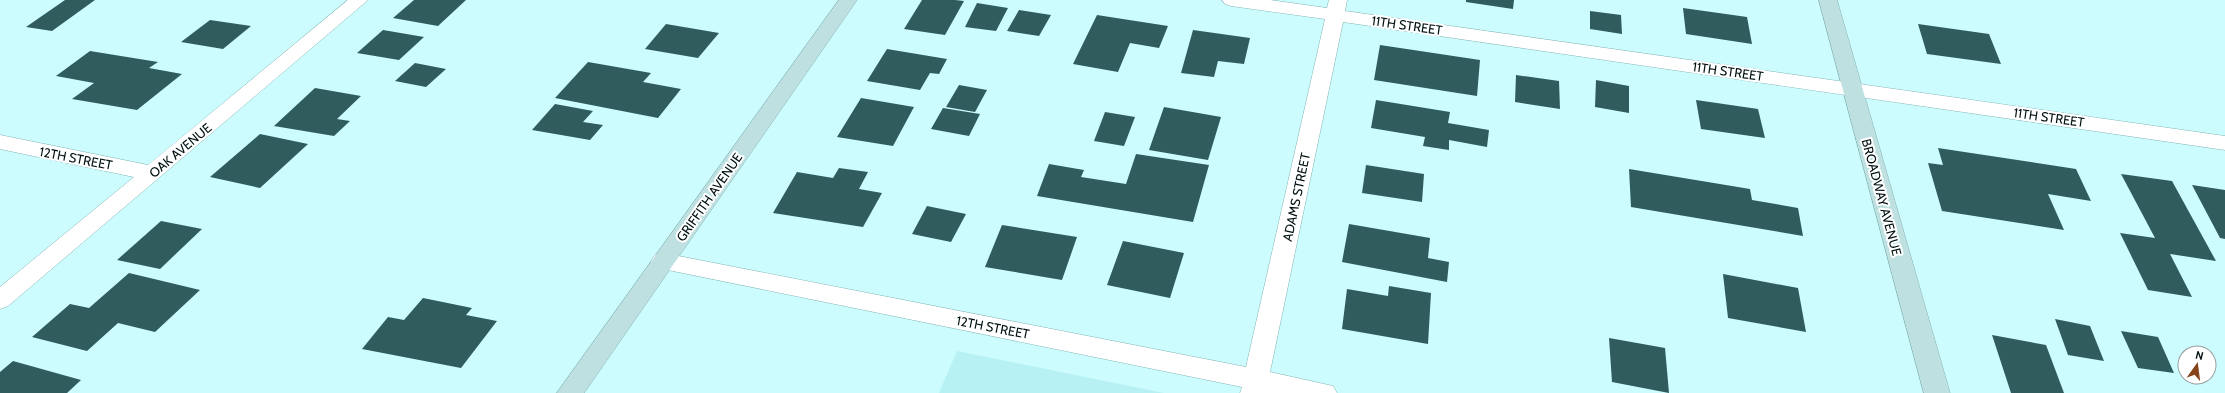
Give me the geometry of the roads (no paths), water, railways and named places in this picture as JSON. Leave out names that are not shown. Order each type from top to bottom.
[{"type":"main road","name":"GRIFFITH AVENUE","points":[[570,393],[848,0]]},
{"type":"main road","name":"BROADWAY AVENUE","points":[[1828,0],[1937,393]]},
{"type":"street","name":"OAK AVENUE","points":[[0,300],[359,0]]},
{"type":"street","name":"11TH STREET","points":[[1231,0],[1336,7],[1853,89],[2225,143]]},
{"type":"street","name":"ADAMS STREET","points":[[1255,386],[1336,7]]},
{"type":"street","name":"12TH STREET","points":[[0,142],[152,173]]},
{"type":"street","name":"12TH STREET","points":[[663,261],[1255,386],[1324,393]]}]
